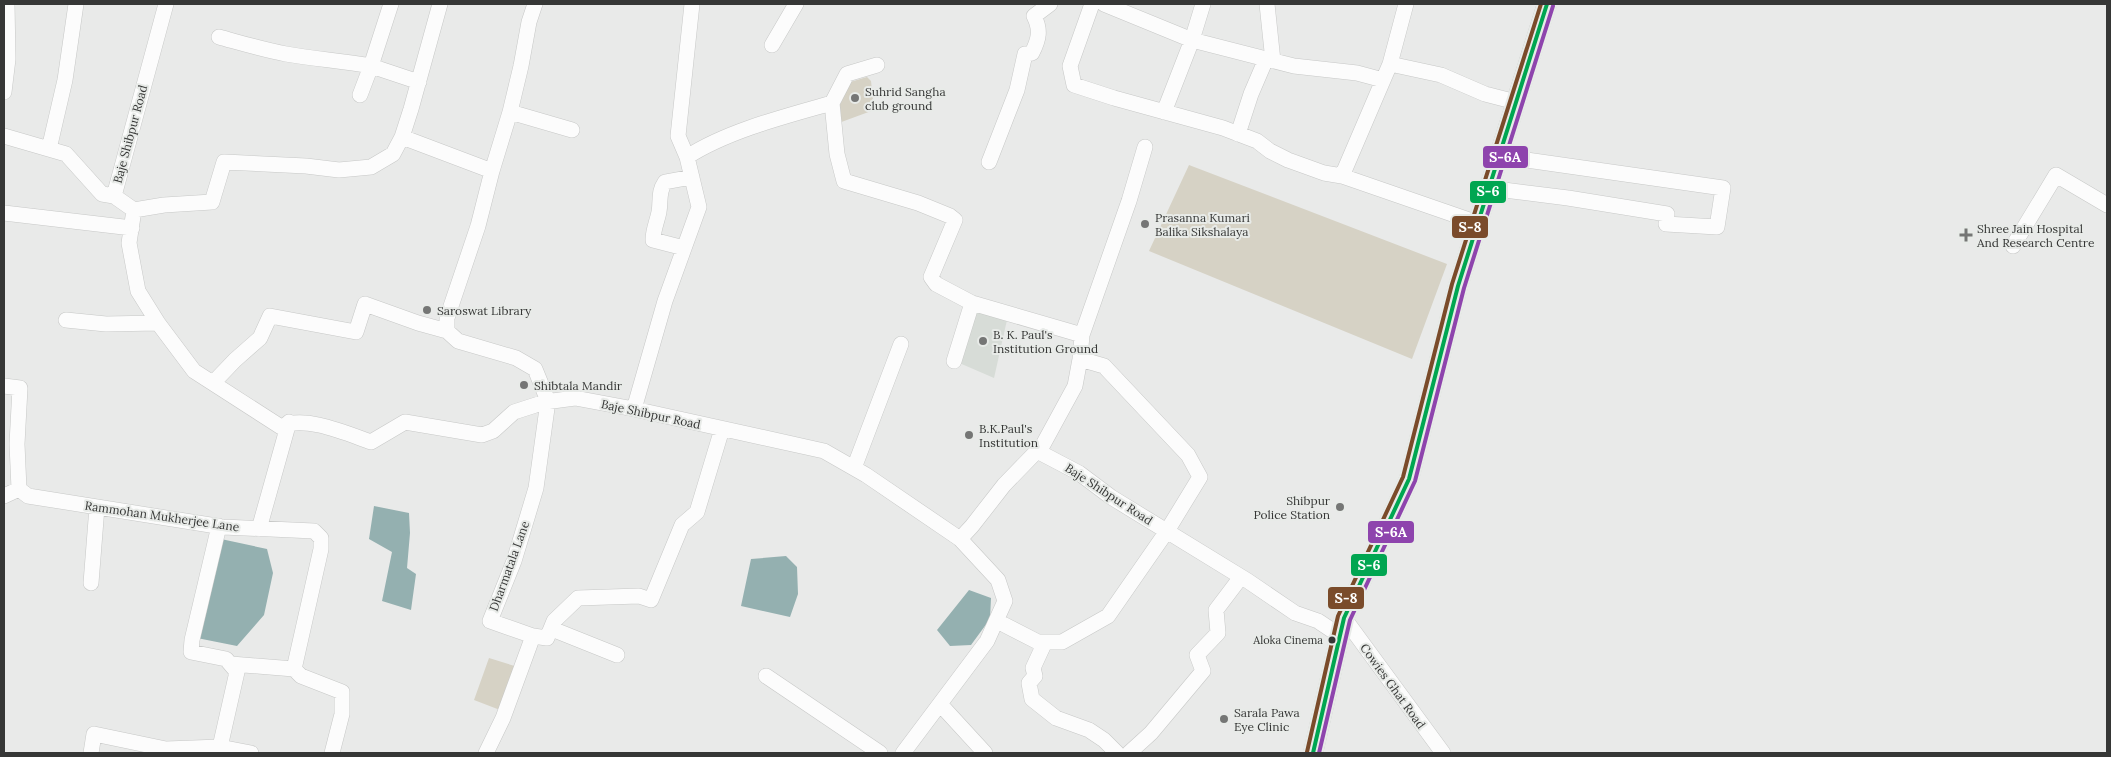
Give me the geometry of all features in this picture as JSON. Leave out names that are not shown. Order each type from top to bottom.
[{"type":"main road","points":[[1313,753],[1342,626],[1409,479],[1458,286],[1547,4]]},
{"type":"street","points":[[4,92],[8,59],[7,4]]},
{"type":"street","points":[[49,149],[65,80],[76,4]]},
{"type":"street","name":"Baje Shibpur Road","points":[[166,4],[114,196],[134,210],[129,242],[138,292],[158,324],[194,371],[281,427],[289,422],[327,426],[370,442],[405,422],[482,435],[493,431],[514,412],[548,401],[575,398],[634,409],[824,451],[854,468],[960,539],[998,580],[1005,601],[987,641],[903,753]]},
{"type":"street","points":[[360,95],[391,4]]},
{"type":"street","points":[[134,210],[164,205],[212,202],[224,162],[306,166],[339,170],[371,167],[393,154],[402,137],[440,4]]},
{"type":"street","points":[[447,331],[447,318],[478,226],[510,112],[529,22],[535,4]]},
{"type":"street","points":[[634,409],[665,301],[699,207],[687,157],[678,136],[692,4]]},
{"type":"street","points":[[772,45],[796,4]]},
{"type":"street","points":[[989,162],[1018,90],[1026,54],[1032,53],[1037,40],[1039,29],[1034,16],[1050,4]]},
{"type":"street","points":[[1092,4],[1070,66],[1074,84],[1238,134],[1257,141],[1270,151],[1288,160],[1324,173],[1342,176],[1478,223]]},
{"type":"street","points":[[1104,4],[1192,40],[1268,64],[1357,73],[1383,80]]},
{"type":"street","points":[[1164,112],[1192,40],[1202,4]]},
{"type":"street","points":[[1238,134],[1251,94],[1268,64],[1266,4]]},
{"type":"street","points":[[1342,176],[1390,64],[1406,4]]},
{"type":"street","points":[[219,37],[284,53],[371,66],[419,82]]},
{"type":"street","points":[[1390,64],[1441,75],[1485,94],[1516,102]]},
{"type":"street","points":[[877,65],[847,74],[832,103],[837,154],[844,181],[918,203],[950,216],[955,220],[931,277],[936,284],[972,303],[1082,335]]},
{"type":"street","points":[[687,157],[704,146],[735,133],[832,103]]},
{"type":"street","points":[[510,112],[572,130]]},
{"type":"street","points":[[4,136],[66,154],[102,194],[114,196]]},
{"type":"street","points":[[402,137],[492,171]]},
{"type":"street","points":[[960,539],[1004,485],[1039,452],[1075,386],[1082,335],[1129,201],[1144,147]]},
{"type":"street","points":[[1488,188],[1568,198],[1667,214],[1666,224],[1717,226],[1722,188],[1498,156]]},
{"type":"street","points":[[2012,246],[2056,175],[2107,205]]},
{"type":"street","points":[[684,248],[653,240],[653,234],[659,212],[662,186],[665,182],[692,177]]},
{"type":"street","points":[[4,213],[132,228]]},
{"type":"street","points":[[954,361],[972,303]]},
{"type":"street","points":[[213,383],[234,360],[260,338],[270,316],[356,332],[365,304],[447,331],[458,341],[516,358],[535,369],[548,401]]},
{"type":"street","points":[[66,320],[106,324],[158,324]]},
{"type":"street","points":[[854,468],[901,344]]},
{"type":"street","points":[[997,621],[1038,642],[1062,642],[1108,616],[1167,531],[1200,477],[1188,455],[1104,366],[1080,360]]},
{"type":"street","points":[[4,386],[20,388],[11,454],[19,489],[4,496]]},
{"type":"street","name":"Dharmatala Lane","points":[[533,636],[490,621],[514,561],[536,488],[548,401]]},
{"type":"street","points":[[259,529],[289,422]]},
{"type":"street","points":[[486,753],[503,718],[533,636],[547,638],[552,630],[554,621],[578,598],[639,596],[651,600],[682,525],[696,512],[722,429]]},
{"type":"street","name":"Baje Shibpur Road","points":[[1039,452],[1079,473],[1111,497],[1241,577],[1295,613],[1318,621],[1342,626]]},
{"type":"street","name":"Rammohan Mukherjee Lane","points":[[19,489],[28,496],[219,526],[314,531],[321,538],[321,549],[294,669]]},
{"type":"street","points":[[90,583],[97,507]]},
{"type":"street","points":[[219,526],[192,640],[191,652],[226,659],[237,672],[220,747]]},
{"type":"street","points":[[1129,753],[1151,733],[1203,671],[1197,655],[1218,633],[1216,610],[1241,577]]},
{"type":"street","name":"Cowies Ghat Road","points":[[1342,626],[1443,753]]},
{"type":"street","points":[[552,630],[617,655]]},
{"type":"street","points":[[1045,642],[1033,668],[1035,676],[1029,683],[1032,699],[1056,718],[1089,730],[1104,740],[1117,753]]},
{"type":"street","points":[[231,664],[294,669],[301,676],[342,692],[342,714],[332,753]]},
{"type":"street","points":[[766,676],[880,753]]},
{"type":"street","points":[[940,704],[985,753]]},
{"type":"street","points":[[91,753],[94,734],[163,751],[220,747],[250,753]]},
{"type":"shaded area","name":"Suhrid Sangha club ground","points":[[867,77],[871,81],[874,110],[836,124],[836,104],[847,83]]},
{"type":"shaded area","points":[[1189,165],[1447,264],[1412,359],[1149,251]]},
{"type":"shaded area","name":"B. K. Paul's Institution Ground","points":[[973,307],[1007,320],[994,378],[957,362]]},
{"type":"shaded area","points":[[489,658],[521,668],[500,710],[474,700]]},
{"type":"water","points":[[374,506],[409,513],[410,533],[407,568],[416,574],[411,610],[382,601],[392,552],[369,539]]},
{"type":"water","points":[[221,539],[267,549],[273,573],[264,615],[237,646],[197,638]]},
{"type":"water","points":[[786,556],[797,567],[798,594],[790,617],[741,606],[751,559]]},
{"type":"water","points":[[969,590],[991,598],[990,619],[971,645],[950,646],[937,630]]},
{"type":"transit line","name":"S-8","points":[[1307,752],[1338,616],[1403,477],[1452,284],[1541,4]]},
{"type":"transit line","name":"S-6","points":[[1313,753],[1344,618],[1409,479],[1458,286],[1547,4]]},
{"type":"transit line","name":"S-6A","points":[[1319,753],[1350,620],[1415,481],[1464,288],[1553,6]]},
{"type":"place","name":"Suhrid Sangha club ground","points":[[855,98]]},
{"type":"place","name":"Prasanna Kumari Balika Sikshalaya","points":[[1145,224]]},
{"type":"place","name":"Shree Jain Hospital And Research Centre","points":[[1966,235]]},
{"type":"place","name":"Saroswat Library","points":[[427,310]]},
{"type":"place","name":"B. K. Paul's Institution Ground","points":[[983,341]]},
{"type":"place","name":"Shibtala Mandir","points":[[524,385]]},
{"type":"place","name":"B.K.Paul's Institution","points":[[969,435]]},
{"type":"place","name":"Shibpur Police Station","points":[[1340,507]]},
{"type":"place","name":"Aloka Cinema","points":[[1332,640]]},
{"type":"place","name":"Sarala Pawa Eye Clinic","points":[[1224,719]]}]
